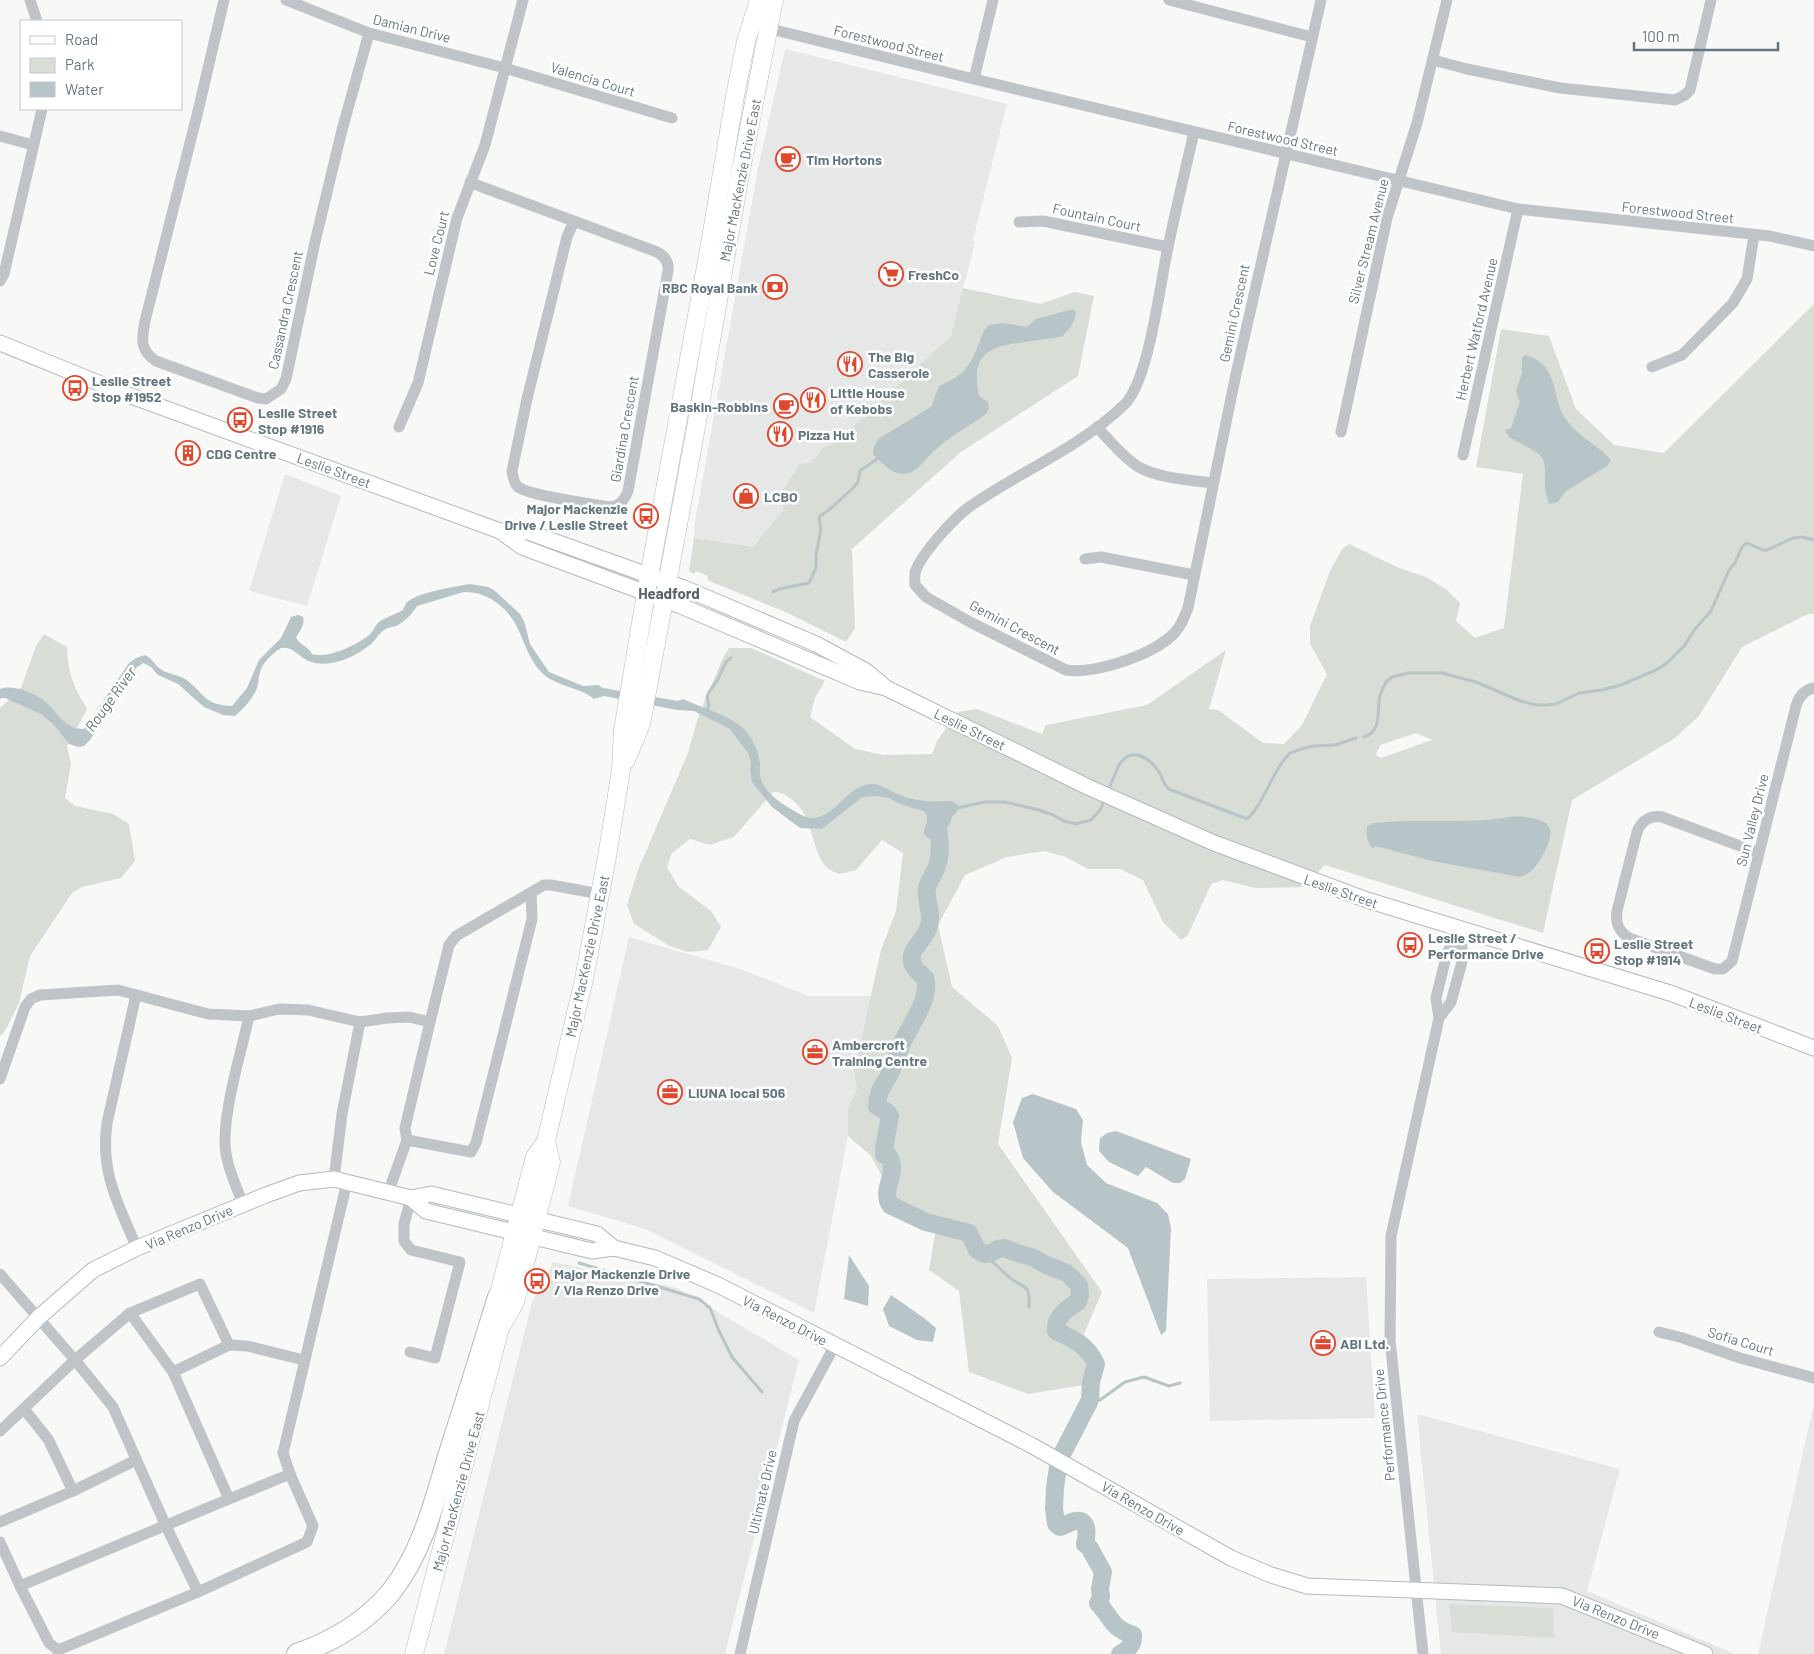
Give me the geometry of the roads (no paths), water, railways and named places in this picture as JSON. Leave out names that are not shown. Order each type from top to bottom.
[{"type":"highway","points":[[297,1654],[348,1631],[371,1613],[406,1570],[417,1548],[434,1500],[498,1297]]},
{"type":"main road","name":"Major MacKenzie Drive East","points":[[500,1328],[498,1297],[523,1234],[528,1216],[534,1157],[546,1141],[584,979],[621,770],[623,730],[649,575],[728,146],[735,96],[751,23],[759,0]]},
{"type":"main road","name":"Major MacKenzie Drive East","points":[[621,770],[641,724],[739,180],[774,0]]},
{"type":"main road","points":[[700,300],[718,304]]},
{"type":"main road","name":"Leslie Street","points":[[0,343],[102,385],[500,531],[522,547],[664,600],[860,682],[886,688],[1088,787],[1214,843],[1367,900],[1673,994],[1814,1048]]},
{"type":"main road","name":"Leslie Street","points":[[500,531],[528,532],[667,581],[816,644],[866,670],[886,688]]},
{"type":"main road","name":"Via Renzo Drive","points":[[0,1358],[39,1317],[93,1270],[137,1248],[299,1183],[340,1181],[412,1198],[431,1194],[597,1234],[614,1248]]},
{"type":"main road","name":"Via Renzo Drive","points":[[412,1198],[426,1211],[592,1251],[614,1248],[655,1258],[718,1285],[1031,1445],[1232,1558],[1271,1575],[1308,1586],[1562,1596],[1705,1654]]},
{"type":"main road","name":"Major MacKenzie Drive East","points":[[414,1654],[500,1328],[515,1302],[523,1234]]},
{"type":"street","points":[[30,0],[37,20]]},
{"type":"street","name":"Cassandra Crescent","points":[[224,0],[196,121],[145,321],[143,344],[147,355],[156,360],[258,398],[266,399],[281,389],[286,379],[315,242],[369,33]]},
{"type":"street","name":"Damian Drive","points":[[286,0],[369,33],[505,68]]},
{"type":"street","name":"Love Court","points":[[399,427],[418,383],[457,218],[485,145],[523,0]]},
{"type":"street","points":[[974,80],[994,0]]},
{"type":"street","points":[[1169,0],[1312,36]]},
{"type":"street","name":"Gemini Crescent","points":[[1194,132],[1152,329],[1139,379],[1125,404],[1097,427],[968,508],[937,539],[915,572],[915,585],[926,597],[1060,668],[1073,671],[1095,669],[1160,645],[1178,629],[1188,608],[1285,154],[1321,0]]},
{"type":"street","name":"Silver Stream Avenue","points":[[1341,432],[1387,218],[1417,123],[1447,0]]},
{"type":"street","points":[[1433,60],[1560,88],[1675,100],[1690,90],[1711,0]]},
{"type":"street","name":"Forestwood Street","points":[[751,23],[974,80],[1398,179],[1518,209],[1770,236],[1814,246]]},
{"type":"street","name":"Valencia Court","points":[[505,68],[672,118]]},
{"type":"street","points":[[0,281],[4,274],[42,110]]},
{"type":"street","points":[[0,136],[33,146]]},
{"type":"street","name":"Giardina Crescent","points":[[470,182],[657,252],[662,255],[668,266],[628,491],[621,504],[609,507],[530,492],[516,485],[512,471],[527,400],[567,237],[574,221]]},
{"type":"street","name":"Herbert Watford Avenue","points":[[1463,456],[1518,209]]},
{"type":"street","name":"Fountain Court","points":[[1019,222],[1043,221],[1168,247]]},
{"type":"street","points":[[1652,367],[1682,355],[1733,303],[1747,279],[1754,235]]},
{"type":"street","points":[[1097,427],[1124,456],[1139,467],[1154,473],[1214,483]]},
{"type":"street","points":[[1086,559],[1101,557],[1194,575]]},
{"type":"street","name":"Sun Valley Drive","points":[[1759,853],[1662,817],[1656,816],[1646,819],[1637,832],[1617,912],[1616,919],[1620,930],[1629,938],[1715,969],[1727,967],[1732,961],[1796,706],[1802,694],[1806,690],[1814,688]]},
{"type":"street","points":[[388,1193],[407,1140],[404,1128],[449,945],[456,936],[544,886],[552,885],[600,894]]},
{"type":"street","points":[[407,1140],[471,1152],[476,1144],[532,919],[531,893]]},
{"type":"street","name":"Performance Drive","points":[[1423,1654],[1418,1590],[1390,1340],[1391,1236],[1439,1018],[1436,998],[1446,953],[1460,930]]},
{"type":"street","name":"Performance Drive","points":[[1439,1018],[1451,1002],[1462,958],[1460,930]]},
{"type":"street","points":[[0,1079],[24,1007],[30,999],[40,995],[118,990],[208,1014],[249,1016],[279,1009],[308,1010],[360,1022],[409,1017],[430,1022]]},
{"type":"street","points":[[136,995],[104,1142],[107,1170],[114,1195],[137,1248]]},
{"type":"street","points":[[243,1204],[228,1166],[225,1138],[230,1098],[249,1016]]},
{"type":"street","points":[[0,1542],[48,1643],[58,1650],[198,1592],[307,1542],[313,1526],[283,1454],[340,1181],[342,1114],[360,1022]]},
{"type":"street","points":[[410,1352],[435,1358],[460,1262],[411,1250],[404,1241],[404,1224],[412,1198]]},
{"type":"street","points":[[0,1274],[76,1360],[113,1408],[198,1592]]},
{"type":"street","points":[[0,1431],[130,1313],[200,1284],[229,1346]]},
{"type":"street","points":[[130,1313],[173,1372],[229,1499]]},
{"type":"street","name":"Sofia Court","points":[[1659,1332],[1683,1338],[1740,1358],[1814,1378]]},
{"type":"street","points":[[173,1372],[229,1346],[247,1346],[304,1360]]},
{"type":"street","name":"Ultimate Drive","points":[[740,1654],[794,1421],[835,1346]]},
{"type":"street","points":[[24,1409],[48,1439],[72,1492]]},
{"type":"street","points":[[0,1522],[72,1492],[136,1460]]},
{"type":"street","points":[[20,1586],[290,1474]]},
{"type":"water","points":[[1073,309],[1076,313],[1074,320],[1061,337],[1006,345],[988,352],[982,358],[977,373],[977,383],[979,396],[988,402],[989,409],[986,414],[938,447],[917,469],[905,474],[896,473],[883,465],[873,454],[878,439],[931,407],[939,386],[965,370],[984,331],[989,325],[1003,323],[1027,327],[1036,319]]},
{"type":"water","points":[[1526,355],[1545,366],[1550,374],[1558,402],[1567,421],[1577,432],[1611,460],[1607,466],[1566,491],[1558,502],[1549,504],[1545,489],[1545,467],[1541,456],[1509,437],[1505,430],[1511,428],[1520,402],[1516,391],[1522,373],[1522,357]]},
{"type":"water","name":"Rouge River","points":[[470,584],[494,590],[520,614],[524,621],[530,644],[549,672],[583,686],[598,685],[603,688],[678,701],[683,699],[738,724],[750,736],[755,745],[760,763],[760,777],[764,786],[777,800],[802,815],[810,818],[827,814],[855,790],[872,784],[880,785],[896,794],[912,799],[952,801],[959,806],[959,809],[952,817],[949,826],[941,832],[934,842],[924,835],[928,815],[923,811],[900,804],[889,798],[877,796],[862,797],[822,829],[800,828],[772,807],[752,782],[751,763],[748,753],[730,729],[694,711],[677,710],[604,696],[594,699],[548,678],[534,663],[509,614],[496,602],[473,592],[464,592],[417,606],[401,623],[387,628],[365,649],[343,660],[327,664],[311,662],[290,649],[281,648],[263,665],[255,692],[248,703],[235,716],[223,715],[204,707],[178,684],[158,675],[151,667],[143,663],[136,668],[126,688],[84,746],[78,747],[69,744],[54,725],[41,714],[5,698],[0,700],[0,689],[9,687],[23,690],[36,695],[47,703],[67,724],[84,729],[129,663],[145,655],[162,670],[185,679],[211,702],[232,706],[247,688],[259,660],[281,638],[291,617],[298,615],[303,617],[303,625],[296,637],[299,642],[312,654],[326,655],[350,647],[364,639],[379,622],[403,610],[406,603],[411,599],[437,590]]},
{"type":"water","points":[[1516,816],[1543,822],[1547,824],[1550,832],[1548,844],[1538,863],[1530,872],[1520,877],[1432,861],[1376,846],[1373,848],[1369,844],[1367,836],[1367,826],[1374,823],[1463,821]]},
{"type":"water","points":[[1033,1094],[1076,1109],[1083,1120],[1081,1142],[1087,1165],[1106,1183],[1157,1203],[1168,1214],[1171,1228],[1166,1331],[1161,1335],[1128,1248],[1053,1192],[1023,1158],[1013,1122],[1022,1098]]},
{"type":"water","points":[[1116,1131],[1191,1159],[1185,1179],[1180,1183],[1173,1183],[1146,1167],[1138,1176],[1109,1162],[1099,1151],[1100,1138],[1107,1133]]},
{"type":"water","points":[[849,1255],[869,1286],[868,1306],[844,1299]]},
{"type":"water","points":[[891,1295],[936,1328],[933,1342],[917,1340],[889,1326],[883,1309]]},
{"type":"waterway","points":[[773,592],[809,583],[816,568],[816,555],[821,529],[820,516],[854,487],[858,482],[860,471],[877,459]]},
{"type":"waterway","points":[[1364,737],[1373,732],[1376,727],[1380,696],[1386,682],[1392,677],[1408,673],[1442,673],[1476,682],[1518,700],[1535,705],[1548,705],[1556,704],[1579,693],[1621,685],[1656,670],[1667,663],[1684,646],[1695,629],[1711,611],[1729,570],[1735,563],[1742,547],[1747,543],[1767,550],[1793,538],[1802,537],[1814,540]]},
{"type":"waterway","points":[[705,713],[709,705],[707,697],[709,692],[717,681],[726,662],[731,658]]},
{"type":"waterway","points":[[1108,791],[1119,765],[1124,759],[1129,756],[1140,756],[1151,762],[1161,774],[1169,789],[1247,819],[1259,805],[1277,770],[1289,754],[1309,747],[1337,744],[1356,738]]},
{"type":"waterway","points":[[957,808],[985,802],[1005,802],[1039,810],[1075,824],[1091,820],[1100,810],[1105,799]]},
{"type":"waterway","name":"Rouge River","points":[[935,812],[940,853],[937,866],[927,888],[930,921],[912,956],[912,963],[925,978],[925,994],[920,1010],[904,1039],[893,1067],[880,1091],[877,1106],[890,1116],[884,1149],[884,1155],[888,1155],[892,1168],[887,1193],[888,1199],[890,1205],[926,1222],[969,1233],[977,1250],[984,1254],[1005,1248],[1034,1258],[1067,1273],[1079,1285],[1080,1295],[1078,1302],[1066,1310],[1060,1317],[1057,1321],[1056,1331],[1075,1340],[1089,1352],[1096,1364],[1091,1382],[1090,1400],[1059,1460],[1054,1508],[1056,1524],[1060,1527],[1076,1521],[1080,1521],[1085,1525],[1085,1544],[1089,1547],[1103,1572],[1100,1589],[1101,1597],[1098,1603],[1116,1626],[1133,1635],[1133,1641],[1130,1646],[1120,1654]]},
{"type":"waterway","points":[[984,1254],[1013,1280],[1027,1289],[1029,1293],[1029,1307]]},
{"type":"waterway","points":[[579,1263],[699,1299],[710,1308],[732,1357],[762,1392]]},
{"type":"waterway","points":[[1090,1400],[1100,1400],[1125,1382],[1144,1377],[1169,1386],[1180,1383]]},
{"type":"place","name":"Tim Hortons","points":[[788,159]]},
{"type":"place","name":"FreshCo","points":[[891,274]]},
{"type":"place","name":"RBC Royal Bank","points":[[775,287]]},
{"type":"place","name":"The Big Casserole","points":[[850,364]]},
{"type":"place","name":"Leslie Street Stop #1952","points":[[75,388]]},
{"type":"place","name":"Little House of Kebobs","points":[[813,400]]},
{"type":"place","name":"Baskin-Robbins","points":[[786,406]]},
{"type":"place","name":"Leslie Street Stop #1916","points":[[240,420]]},
{"type":"place","name":"Pizza Hut","points":[[780,434]]},
{"type":"place","name":"CDG Centre","points":[[188,453]]},
{"type":"place","name":"LCBO","points":[[746,496]]},
{"type":"place","name":"Major Mackenzie Drive / Leslie Street","points":[[646,516]]},
{"type":"place","name":"Leslie Street / Performance Drive","points":[[1410,945]]},
{"type":"place","name":"Leslie Street Stop #1914","points":[[1597,951]]},
{"type":"place","name":"Ambercroft Training Centre","points":[[815,1052]]},
{"type":"place","name":"LiUNA local 506","points":[[670,1092]]},
{"type":"place","name":"Major Mackenzie Drive / Via Renzo Drive","points":[[537,1281]]},
{"type":"place","name":"ABI Ltd.","points":[[1323,1343]]},
{"type":"district","name":"Headford","points":[[669,593]]}]
